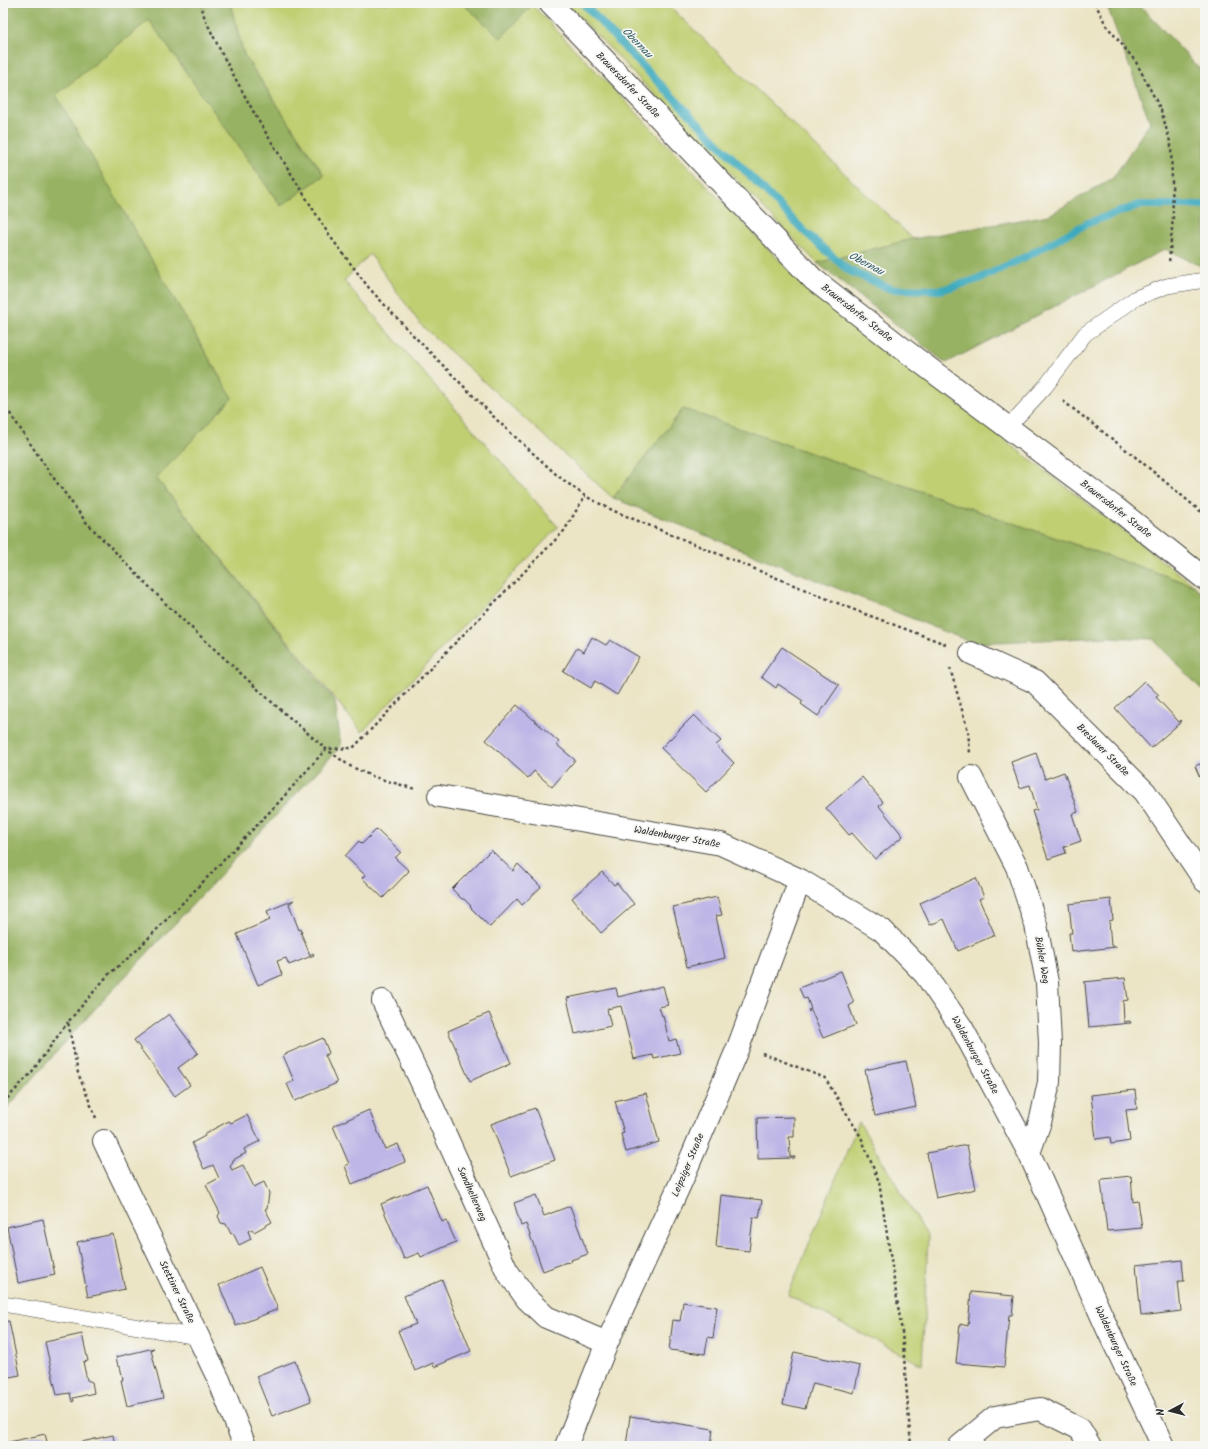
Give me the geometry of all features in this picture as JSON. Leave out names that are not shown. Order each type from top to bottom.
[{"type":"street","name":"Brauersdorfer Straße","points":[[550,3],[813,279],[907,352],[1117,509],[1205,579]]},
{"type":"street","name":"Breslauer Straße","points":[[971,653],[1035,682],[1145,792],[1205,881]]},
{"type":"street","name":"Bühler Weg","points":[[971,777],[1017,867],[1036,925],[1047,982],[1050,1044],[1049,1082],[1041,1119],[1029,1153]]},
{"type":"street","name":"Waldenburger Straße","points":[[439,796],[721,844],[800,880],[882,930],[925,974],[962,1028],[1029,1153],[1108,1330],[1163,1446]]},
{"type":"street","name":"Leipziger Straße","points":[[566,1446],[608,1343],[681,1182],[739,1045],[800,880]]},
{"type":"street","name":"Sandhellerweg","points":[[383,1001],[507,1271],[527,1299],[546,1317],[608,1343]]},
{"type":"street","name":"Stettiner Straße","points":[[104,1141],[219,1380],[245,1446]]},
{"type":"street","points":[[960,1446],[995,1417],[1040,1409],[1080,1428],[1090,1446]]},
{"type":"lane","points":[[1008,427],[1045,387],[1085,334],[1136,298],[1167,286],[1205,280]]},
{"type":"lane","points":[[3,1304],[198,1337]]},
{"type":"path","points":[[200,3],[205,19],[222,54],[258,120],[329,235],[369,288],[408,330],[500,423],[558,476],[585,496],[621,514],[852,609],[971,653]]},
{"type":"path","points":[[1094,3],[1106,25],[1136,62],[1161,110],[1171,145],[1173,216],[1167,286]]},
{"type":"path","points":[[1045,387],[1138,459],[1205,515]]},
{"type":"path","points":[[3,403],[50,473],[86,522],[170,608],[275,705],[326,749],[350,766],[374,777],[439,796]]},
{"type":"path","points":[[3,1103],[31,1073],[68,1022],[108,975],[134,953],[199,886],[279,802],[326,749],[353,748],[564,531],[585,496]]},
{"type":"path","points":[[942,643],[944,650]]},
{"type":"path","points":[[949,665],[968,731],[971,777]]},
{"type":"path","points":[[68,1022],[78,1073],[104,1141]]},
{"type":"path","points":[[739,1045],[825,1078],[861,1136],[879,1182],[902,1332],[911,1446]]},
{"type":"green space","points":[[3,3],[230,3],[244,55],[324,175],[281,206],[149,20],[56,95],[232,398],[156,478],[335,701],[341,746],[81,1024],[3,1113]]},
{"type":"green space","points":[[230,3],[462,3],[501,37],[532,5],[804,286],[1195,586],[683,409],[613,498],[421,325],[370,254],[344,281],[558,527],[362,732],[156,478],[232,398],[55,95],[149,19],[281,206],[324,175],[244,55]]},
{"type":"green space","points":[[462,3],[530,3],[532,5],[501,38]]},
{"type":"green space","points":[[566,3],[666,3],[913,239],[817,263]]},
{"type":"green space","points":[[1106,3],[1138,3],[1205,75],[1205,268],[1165,249],[946,363],[817,263],[913,239],[1049,215],[1113,178],[1150,122]]},
{"type":"green space","points":[[683,409],[1195,586],[1205,598],[1205,693],[1153,639],[1109,637],[973,643],[613,498]]},
{"type":"green space","points":[[859,1122],[928,1237],[922,1365],[788,1295]]},
{"type":"building","points":[[592,637],[606,645],[610,640],[639,657],[617,695],[595,681],[591,688],[563,671],[577,648],[584,652]]},
{"type":"building","points":[[782,647],[839,685],[818,716],[801,704],[803,701],[778,684],[776,688],[761,677]]},
{"type":"building","points":[[1144,681],[1159,695],[1156,697],[1179,722],[1181,720],[1182,721],[1151,748],[1115,708]]},
{"type":"building","points":[[517,705],[559,742],[557,745],[575,760],[552,787],[534,771],[528,778],[486,740]]},
{"type":"building","points":[[694,715],[721,741],[716,745],[734,763],[706,792],[661,748]]},
{"type":"building","points":[[1036,753],[1045,779],[1064,772],[1078,812],[1072,814],[1081,841],[1064,847],[1066,853],[1048,859],[1032,811],[1037,810],[1030,785],[1020,788],[1011,762]]},
{"type":"building","points":[[1205,762],[1205,789],[1195,766]]},
{"type":"building","points":[[862,777],[883,802],[879,806],[903,836],[875,859],[852,833],[849,835],[826,808]]},
{"type":"building","points":[[377,829],[401,852],[395,858],[409,871],[383,898],[362,878],[365,875],[345,856],[359,841],[362,844]]},
{"type":"building","points":[[491,850],[513,871],[518,864],[541,887],[522,905],[517,899],[490,927],[464,899],[462,899],[452,889]]},
{"type":"building","points":[[602,872],[614,885],[617,883],[634,904],[601,933],[572,898]]},
{"type":"building","points":[[976,878],[984,897],[979,899],[995,935],[958,951],[944,919],[930,925],[920,903]]},
{"type":"building","points":[[717,897],[722,915],[716,916],[725,958],[687,967],[673,907]]},
{"type":"building","points":[[1111,899],[1113,920],[1109,921],[1111,946],[1116,947],[1071,952],[1069,933],[1072,933],[1069,904]]},
{"type":"building","points":[[294,900],[289,904],[299,930],[301,929],[301,933],[310,955],[313,953],[314,955],[289,965],[286,958],[277,961],[282,975],[258,985],[237,934],[270,920],[267,911]]},
{"type":"building","points":[[841,971],[854,1003],[849,1006],[856,1025],[823,1038],[811,1010],[809,1012],[808,1010],[811,1009],[807,998],[804,999],[799,988]]},
{"type":"building","points":[[1125,978],[1128,1000],[1123,1001],[1124,1022],[1130,1021],[1131,1023],[1089,1027],[1085,984],[1083,982]]},
{"type":"building","points":[[663,986],[668,1005],[659,1007],[662,1016],[663,1015],[669,1041],[676,1039],[680,1053],[654,1059],[653,1055],[634,1059],[621,1006],[607,1009],[611,1026],[575,1034],[567,998],[616,988],[618,997]]},
{"type":"building","points":[[489,1013],[511,1063],[470,1081],[448,1031]]},
{"type":"building","points":[[169,1014],[198,1053],[178,1068],[190,1085],[175,1096],[134,1040]]},
{"type":"building","points":[[323,1038],[329,1053],[325,1055],[337,1083],[295,1101],[287,1084],[294,1081],[283,1055]]},
{"type":"building","points":[[906,1061],[916,1107],[875,1116],[865,1070]]},
{"type":"building","points":[[1135,1090],[1137,1109],[1126,1110],[1130,1141],[1111,1144],[1110,1137],[1096,1139],[1091,1095]]},
{"type":"building","points":[[646,1093],[659,1142],[626,1152],[621,1134],[624,1133],[615,1101]]},
{"type":"building","points":[[535,1108],[555,1160],[511,1176],[491,1124]]},
{"type":"building","points":[[369,1110],[385,1149],[398,1144],[405,1162],[352,1184],[345,1166],[349,1164],[333,1126]]},
{"type":"building","points":[[247,1115],[260,1141],[244,1149],[246,1153],[233,1160],[230,1166],[232,1170],[243,1165],[254,1187],[264,1182],[269,1193],[267,1208],[265,1209],[272,1222],[254,1232],[252,1229],[248,1231],[251,1239],[239,1245],[233,1233],[231,1234],[226,1224],[221,1223],[218,1216],[220,1213],[206,1185],[219,1178],[213,1165],[204,1169],[192,1143],[205,1136],[204,1134],[229,1121],[231,1123]]},
{"type":"building","points":[[794,1117],[794,1137],[789,1137],[790,1157],[795,1158],[758,1159],[757,1118]]},
{"type":"building","points":[[967,1145],[976,1189],[936,1198],[927,1153]]},
{"type":"building","points":[[1131,1176],[1133,1202],[1138,1201],[1142,1228],[1107,1231],[1101,1181],[1103,1179]]},
{"type":"building","points":[[427,1185],[442,1222],[446,1220],[456,1242],[421,1257],[419,1253],[404,1259],[381,1204]]},
{"type":"building","points":[[536,1195],[544,1216],[570,1206],[588,1254],[571,1260],[572,1261],[568,1263],[567,1262],[543,1271],[526,1224],[521,1226],[514,1203]]},
{"type":"building","points":[[721,1195],[762,1200],[759,1218],[753,1217],[749,1251],[716,1247]]},
{"type":"building","points":[[43,1219],[55,1275],[18,1283],[7,1227]]},
{"type":"building","points":[[113,1234],[125,1289],[88,1297],[77,1242]]},
{"type":"building","points":[[1182,1260],[1184,1281],[1178,1281],[1181,1311],[1141,1316],[1136,1265]]},
{"type":"building","points":[[260,1267],[278,1309],[236,1326],[219,1285]]},
{"type":"building","points":[[442,1280],[471,1351],[434,1367],[433,1363],[415,1371],[398,1331],[416,1324],[404,1296]]},
{"type":"building","points":[[971,1292],[1014,1296],[1012,1315],[1009,1315],[1004,1367],[956,1363],[960,1324],[968,1326]]},
{"type":"building","points":[[683,1302],[717,1307],[713,1338],[708,1337],[705,1354],[669,1350],[673,1320],[680,1321]]},
{"type":"building","points":[[9,1321],[20,1375],[4,1378],[6,1386],[3,1386],[3,1322]]},
{"type":"building","points":[[82,1334],[88,1361],[83,1362],[87,1380],[92,1382],[94,1393],[73,1398],[74,1401],[72,1402],[70,1393],[57,1395],[45,1342]]},
{"type":"building","points":[[154,1348],[151,1350],[163,1398],[127,1406],[121,1380],[123,1380],[120,1366],[118,1366],[116,1357]]},
{"type":"building","points":[[794,1352],[860,1366],[854,1393],[813,1383],[805,1409],[783,1404]]},
{"type":"building","points":[[295,1361],[311,1401],[272,1416],[256,1376]]},
{"type":"building","points":[[630,1416],[713,1429],[711,1446],[626,1446]]},
{"type":"building","points":[[45,1434],[48,1446],[10,1446],[9,1442]]},
{"type":"building","points":[[113,1435],[115,1446],[78,1446],[77,1443]]},
{"type":"waterway","name":"Obernau","points":[[583,3],[620,43],[804,231],[848,270],[891,289],[941,290],[979,279],[1027,256],[1088,223],[1139,205],[1205,205]]}]
